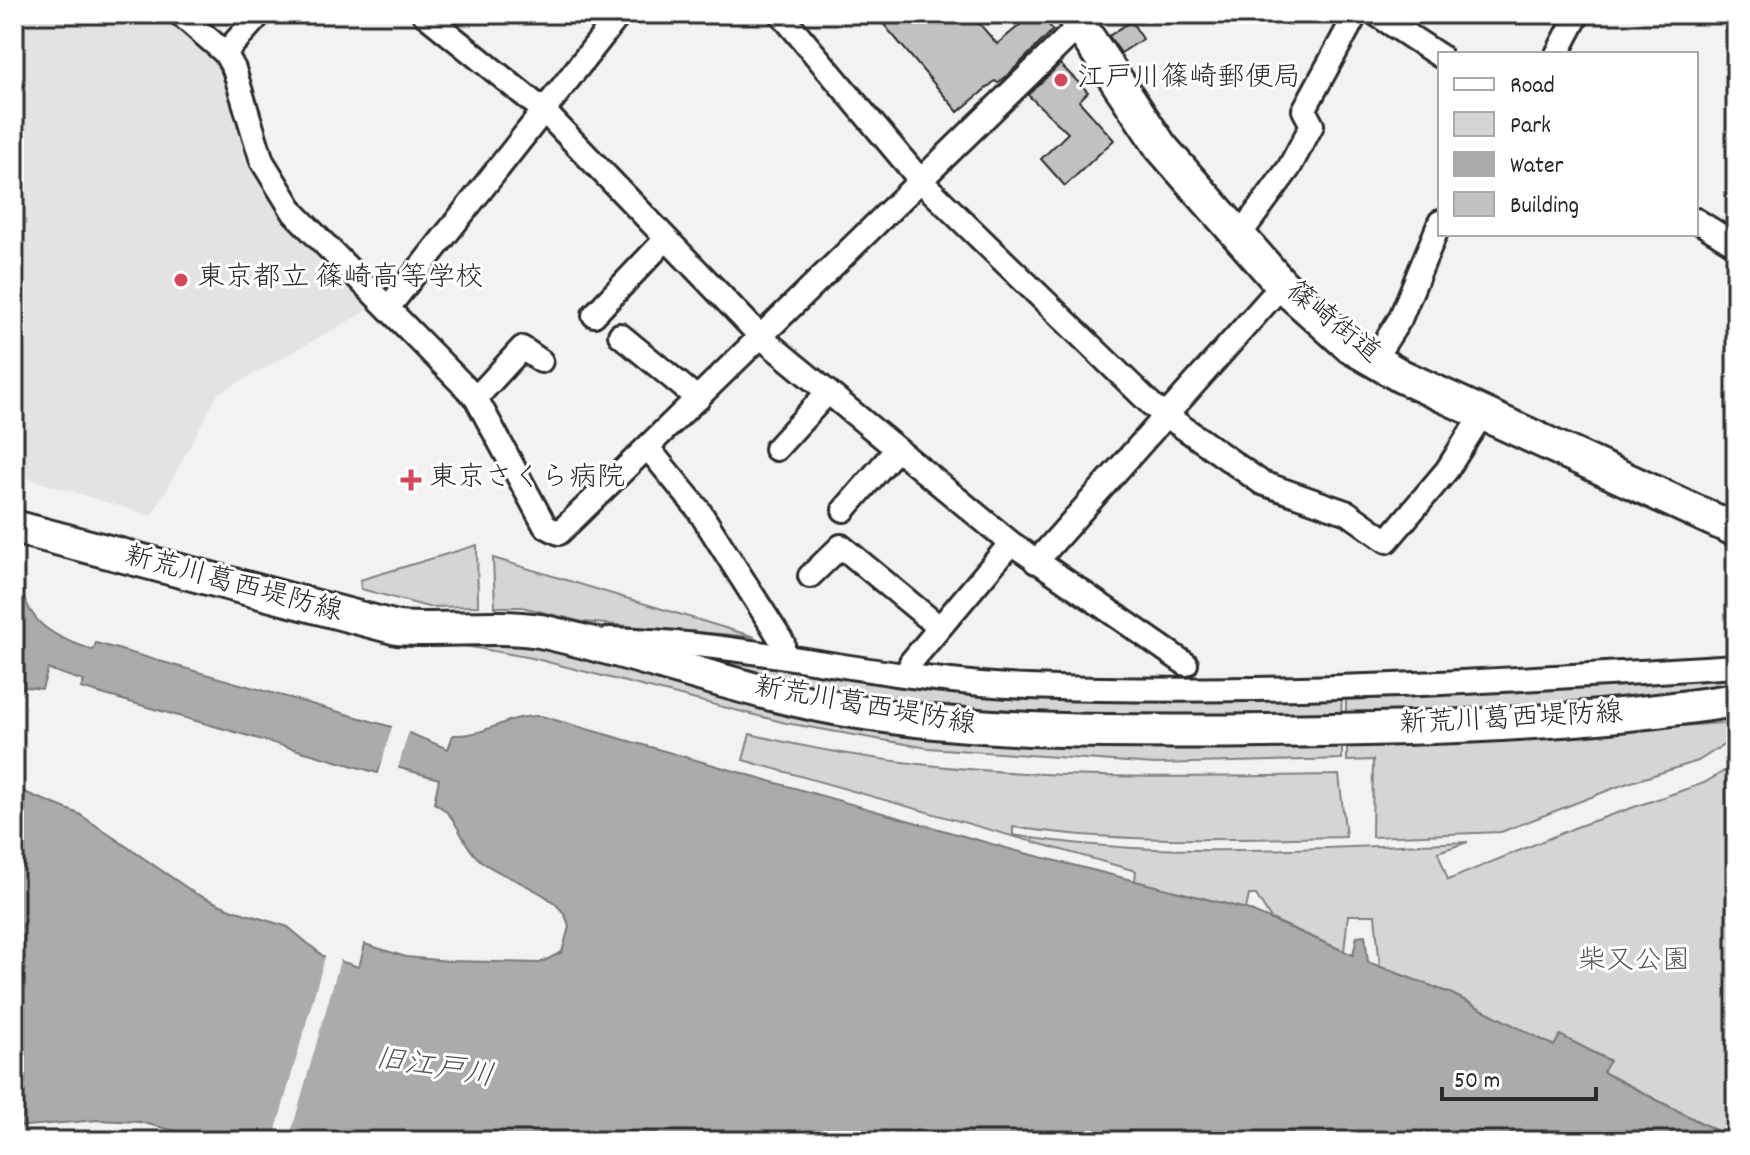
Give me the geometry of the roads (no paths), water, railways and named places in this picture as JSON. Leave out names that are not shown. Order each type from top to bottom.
[{"type":"main road","name":"篠崎街道","points":[[1076,20],[1161,147],[1282,285],[1351,347],[1373,361],[1483,413],[1733,522]]},
{"type":"main road","name":"新荒川葛西堤防線","points":[[14,527],[397,628],[439,631],[515,627],[574,638],[793,700],[923,722],[997,730],[1298,730],[1583,720],[1736,700]]},
{"type":"street","points":[[180,14],[225,53],[234,69],[262,161],[294,213],[476,398],[545,526],[554,532],[563,532],[921,181],[1076,20]]},
{"type":"street","points":[[225,53],[260,14]]},
{"type":"street","points":[[424,14],[544,111],[761,337],[1011,543],[1186,664]]},
{"type":"street","points":[[388,308],[620,14]]},
{"type":"street","points":[[781,14],[921,181],[1165,416],[1262,483],[1348,513],[1387,541],[1447,470],[1483,413]]},
{"type":"street","points":[[1239,236],[1289,168],[1312,125],[1304,110],[1356,14]]},
{"type":"street","points":[[1376,14],[1438,55]]},
{"type":"street","points":[[1558,52],[1578,14]]},
{"type":"street","points":[[1698,221],[1736,245]]},
{"type":"street","points":[[1373,361],[1400,319],[1438,227]]},
{"type":"street","points":[[594,315],[666,239]]},
{"type":"street","points":[[1036,562],[1282,285]]},
{"type":"street","points":[[620,335],[698,399]]},
{"type":"street","points":[[476,398],[522,348],[541,361]]},
{"type":"street","points":[[776,449],[828,392]]},
{"type":"street","points":[[648,448],[698,509],[783,643],[783,654]]},
{"type":"street","points":[[844,510],[897,449]]},
{"type":"street","points":[[908,675],[911,662],[1011,543]]},
{"type":"street","points":[[810,576],[841,546],[939,627]]},
{"type":"street","points":[[574,638],[636,640],[783,654],[908,675],[1026,687],[1336,687],[1736,666]]},
{"type":"water","name":"旧江戸川","points":[[14,585],[44,627],[76,644],[93,650],[96,643],[399,729],[448,749],[453,735],[476,733],[517,718],[541,716],[1013,850],[1246,909],[1353,955],[1357,936],[1365,935],[1368,962],[1452,994],[1554,1046],[1560,1035],[1610,1061],[1603,1072],[1736,1141],[308,1141],[276,1131],[265,1141],[217,1141],[139,1122],[99,1120],[14,1127],[14,788],[79,814],[196,894],[230,909],[288,927],[323,956],[359,967],[365,944],[406,957],[540,963],[562,952],[569,927],[565,916],[547,897],[477,857],[449,815],[434,803],[439,779],[382,763],[378,773],[81,688],[84,681],[48,669],[42,689],[26,687],[14,691]]},
{"type":"place","name":"江戸川篠崎郵便局","points":[[1061,80]]},
{"type":"place","name":"東京都立 篠崎高等学校","points":[[181,280]]},
{"type":"place","name":"東京さくら病院","points":[[411,480]]},
{"type":"park label","name":"柴又公園","points":[[1634,963]]}]
